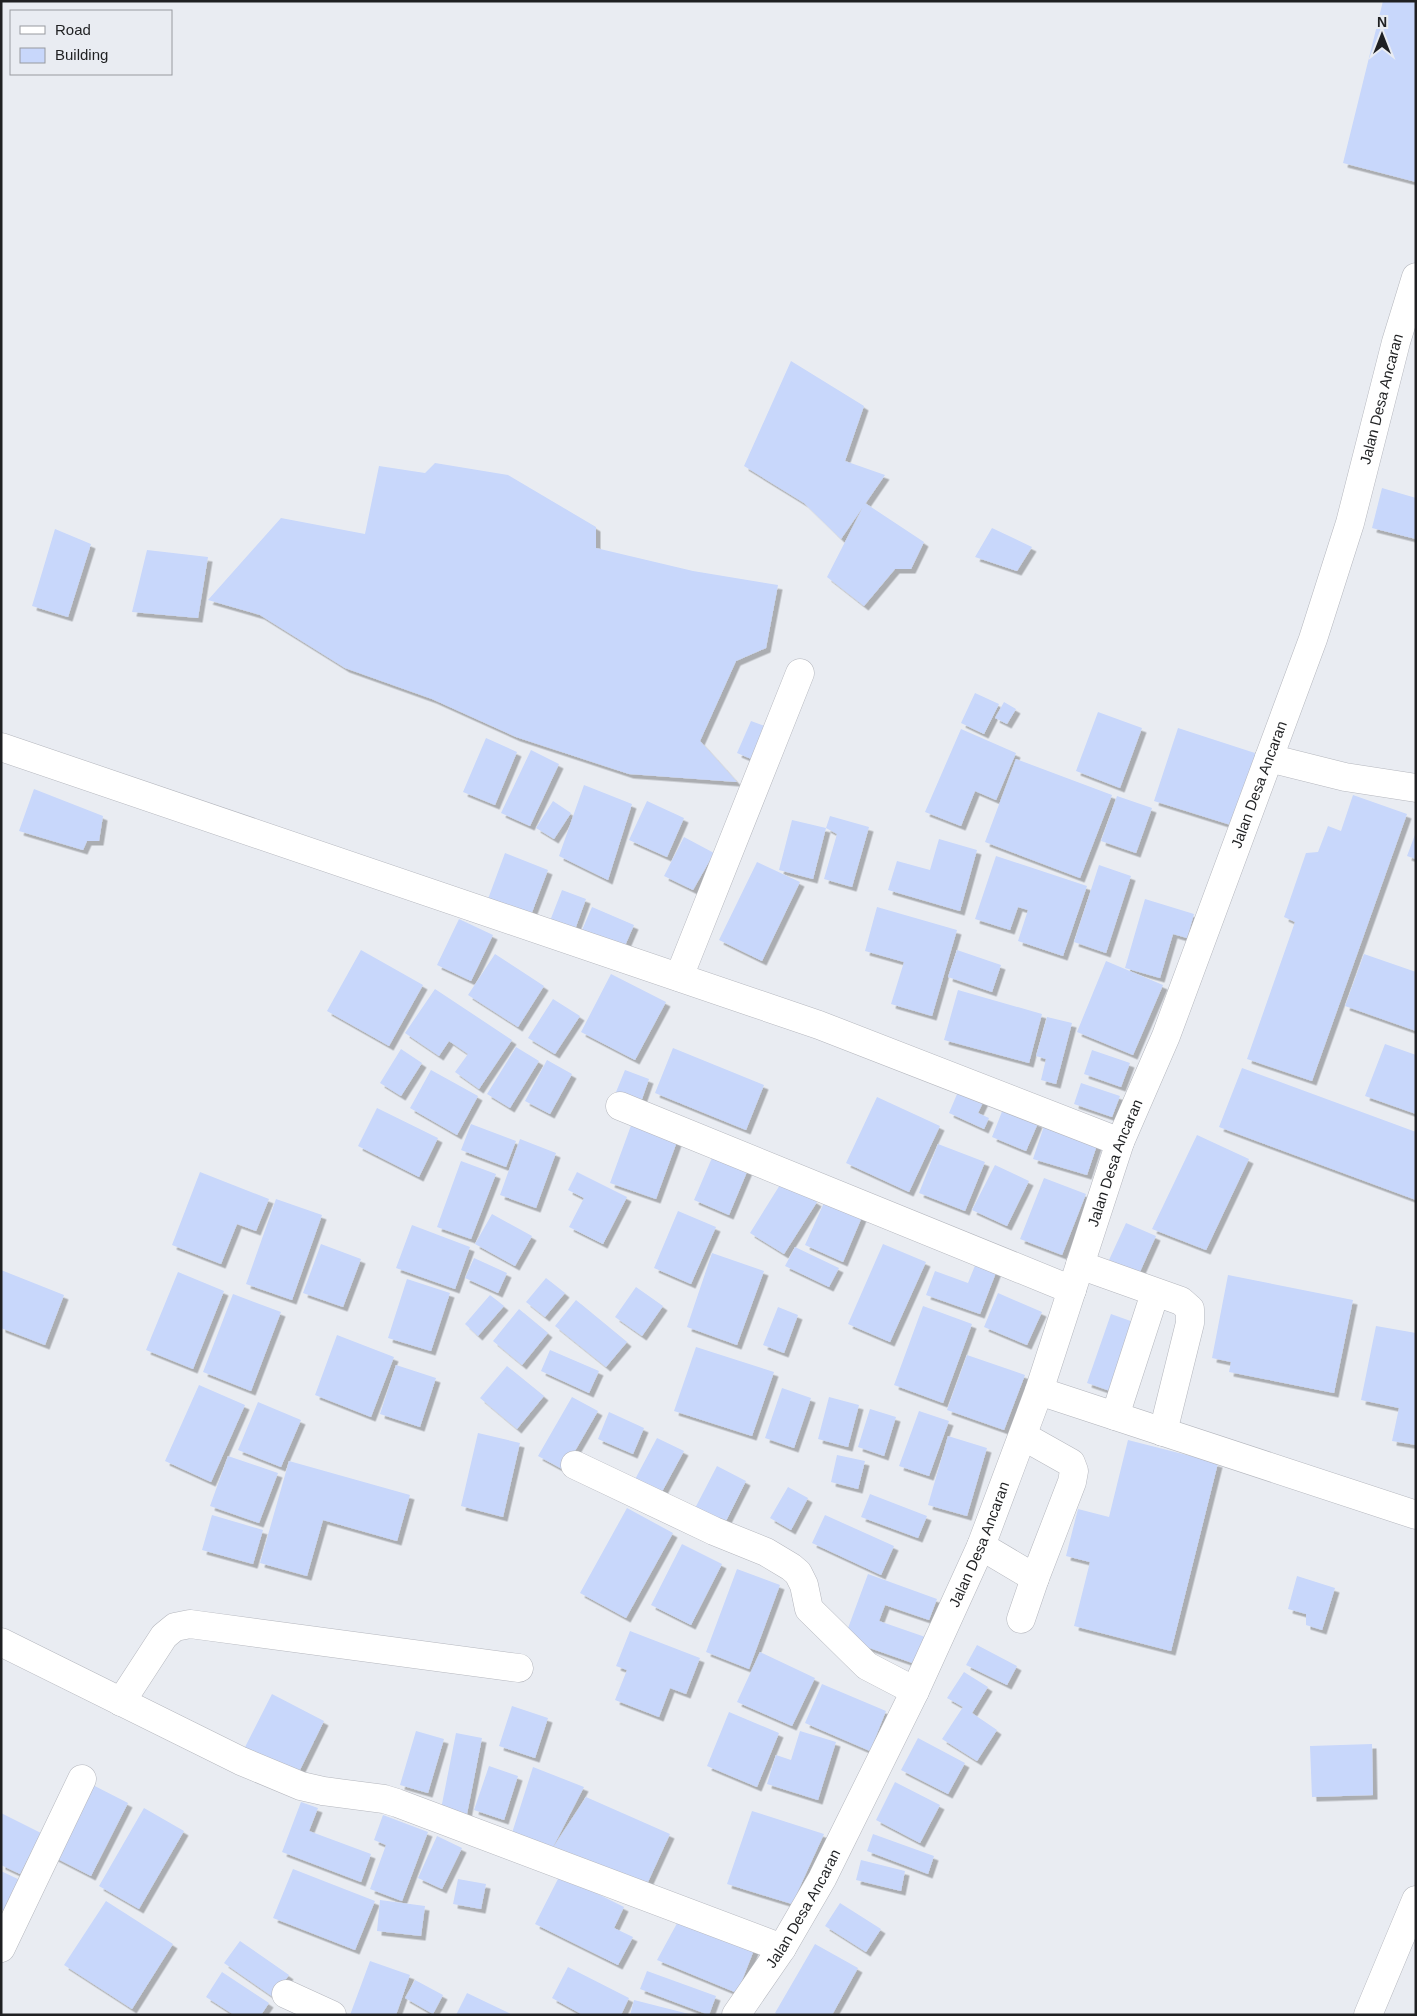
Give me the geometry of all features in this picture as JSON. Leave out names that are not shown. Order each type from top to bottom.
[{"type":"street","name":"Jalan Desa Ancaran","points":[[736,2015],[782,1948],[822,1879],[915,1691],[981,1546],[1040,1392],[1120,1142],[1166,1036],[1313,638],[1350,523],[1396,342],[1416,277]]},
{"type":"street","points":[[679,977],[800,673]]},
{"type":"street","points":[[1,747],[819,1025],[1120,1142]]},
{"type":"street","points":[[1268,758],[1345,777],[1416,788]]},
{"type":"street","points":[[620,1106],[1076,1277],[1155,1293],[1181,1301],[1190,1310],[1190,1323],[1163,1432]]},
{"type":"street","points":[[1115,1416],[1155,1293]]},
{"type":"street","points":[[1040,1392],[1416,1515]]},
{"type":"street","points":[[1021,1619],[1072,1482],[1074,1471],[1070,1463],[1023,1436]]},
{"type":"street","points":[[575,1465],[714,1531],[766,1552],[791,1567],[798,1573],[804,1585],[809,1609],[867,1666],[915,1691]]},
{"type":"street","points":[[981,1546],[1035,1578]]},
{"type":"street","points":[[121,1702],[164,1636],[175,1627],[190,1624],[519,1668]]},
{"type":"street","points":[[1,1642],[241,1761],[302,1786],[390,1801],[782,1948]]},
{"type":"street","points":[[1,1948],[82,1779]]},
{"type":"street","points":[[1368,2015],[1416,1900]]},
{"type":"street","points":[[286,1994],[332,2015]]},
{"type":"building","points":[[1383,1],[1416,1],[1416,182],[1343,163]]},
{"type":"building","points":[[791,361],[864,406],[845,461],[885,475],[841,539],[804,503],[744,466]]},
{"type":"building","points":[[435,463],[508,475],[596,527],[596,548],[693,571],[778,585],[766,648],[736,661],[700,741],[737,782],[629,774],[516,737],[432,699],[345,668],[260,615],[208,600],[281,518],[365,534],[379,466],[425,473]]},
{"type":"building","points":[[1382,488],[1416,498],[1416,539],[1372,528]]},
{"type":"building","points":[[865,503],[924,542],[911,569],[895,569],[864,606],[827,577]]},
{"type":"building","points":[[992,528],[1032,547],[1017,571],[975,557]]},
{"type":"building","points":[[55,529],[91,544],[68,617],[32,606]]},
{"type":"building","points":[[147,550],[208,557],[198,618],[132,612]]},
{"type":"building","points":[[975,693],[999,704],[984,734],[961,723]]},
{"type":"building","points":[[1004,702],[1016,709],[1007,724],[995,718]]},
{"type":"building","points":[[1098,712],[1142,728],[1120,788],[1076,771]]},
{"type":"building","points":[[751,721],[770,728],[756,761],[737,753]]},
{"type":"building","points":[[1178,728],[1258,754],[1234,826],[1154,801]]},
{"type":"building","points":[[961,729],[1016,753],[996,800],[975,791],[961,826],[925,812]]},
{"type":"building","points":[[486,738],[517,752],[495,805],[463,792]]},
{"type":"building","points":[[531,750],[559,764],[530,826],[501,813]]},
{"type":"building","points":[[1016,759],[1112,795],[1080,878],[985,842]]},
{"type":"building","points":[[584,785],[632,804],[608,880],[559,856]]},
{"type":"building","points":[[34,789],[103,816],[99,841],[87,841],[83,850],[19,831]]},
{"type":"building","points":[[1353,795],[1407,814],[1312,1081],[1247,1059],[1295,922],[1284,917],[1306,853],[1318,852],[1328,826],[1341,831]]},
{"type":"building","points":[[1117,796],[1152,808],[1136,853],[1101,841]]},
{"type":"building","points":[[553,801],[571,813],[554,839],[536,828]]},
{"type":"building","points":[[647,801],[684,818],[667,857],[629,840]]},
{"type":"building","points":[[830,816],[869,827],[852,887],[824,879],[837,834],[826,828]]},
{"type":"building","points":[[792,820],[826,828],[813,879],[779,870]]},
{"type":"building","points":[[1416,832],[1416,859],[1407,856]]},
{"type":"building","points":[[684,837],[714,853],[693,890],[664,876]]},
{"type":"building","points":[[939,839],[977,850],[960,911],[888,890],[897,861],[930,870]]},
{"type":"building","points":[[505,853],[548,870],[531,915],[488,899]]},
{"type":"building","points":[[996,856],[1087,886],[1063,956],[1018,941],[1028,910],[1018,907],[1010,930],[975,919]]},
{"type":"building","points":[[757,862],[800,882],[762,961],[719,940]]},
{"type":"building","points":[[1099,865],[1131,876],[1106,953],[1074,942]]},
{"type":"building","points":[[562,890],[586,899],[573,935],[548,926]]},
{"type":"building","points":[[1145,899],[1194,914],[1187,938],[1173,934],[1160,978],[1125,968]]},
{"type":"building","points":[[592,907],[634,925],[624,948],[582,930]]},
{"type":"building","points":[[877,907],[957,930],[932,1016],[891,1004],[904,962],[865,951]]},
{"type":"building","points":[[459,919],[493,935],[471,981],[437,965]]},
{"type":"building","points":[[361,950],[423,985],[389,1046],[327,1011]]},
{"type":"building","points":[[957,950],[1001,965],[992,992],[948,977]]},
{"type":"building","points":[[495,954],[544,986],[518,1027],[468,995]]},
{"type":"building","points":[[1364,954],[1416,972],[1416,1031],[1345,1006]]},
{"type":"building","points":[[1106,961],[1163,985],[1133,1055],[1077,1032]]},
{"type":"building","points":[[611,974],[666,1002],[635,1060],[581,1032]]},
{"type":"building","points":[[435,989],[512,1040],[479,1089],[455,1072],[468,1054],[449,1041],[439,1056],[405,1033]]},
{"type":"building","points":[[958,990],[1042,1014],[1029,1063],[944,1040]]},
{"type":"building","points":[[553,999],[580,1016],[555,1054],[528,1038]]},
{"type":"building","points":[[1047,1017],[1072,1023],[1056,1084],[1041,1080],[1046,1059],[1036,1056]]},
{"type":"building","points":[[1385,1044],[1416,1055],[1416,1114],[1365,1096]]},
{"type":"building","points":[[516,1047],[539,1061],[510,1108],[487,1094]]},
{"type":"building","points":[[673,1048],[764,1085],[746,1130],[655,1093]]},
{"type":"building","points":[[401,1049],[422,1063],[401,1096],[380,1083]]},
{"type":"building","points":[[1092,1050],[1130,1063],[1121,1087],[1084,1074]]},
{"type":"building","points":[[547,1060],[572,1074],[550,1114],[525,1101]]},
{"type":"building","points":[[1242,1068],[1416,1132],[1416,1200],[1219,1127]]},
{"type":"building","points":[[431,1070],[478,1096],[457,1135],[410,1108]]},
{"type":"building","points":[[625,1070],[649,1079],[641,1102],[616,1092]]},
{"type":"building","points":[[1081,1083],[1120,1096],[1112,1117],[1074,1104]]},
{"type":"building","points":[[960,1087],[985,1098],[978,1113],[989,1118],[984,1129],[949,1113]]},
{"type":"building","points":[[877,1097],[940,1126],[909,1192],[846,1163]]},
{"type":"building","points":[[377,1108],[438,1138],[419,1177],[358,1146]]},
{"type":"building","points":[[1003,1109],[1038,1123],[1026,1151],[992,1137]]},
{"type":"building","points":[[633,1120],[679,1136],[656,1199],[610,1183]]},
{"type":"building","points":[[1045,1123],[1099,1139],[1087,1175],[1033,1159]]},
{"type":"building","points":[[471,1124],[516,1141],[506,1167],[461,1150]]},
{"type":"building","points":[[1197,1135],[1249,1159],[1206,1250],[1152,1229]]},
{"type":"building","points":[[520,1139],[556,1153],[536,1208],[500,1195]]},
{"type":"building","points":[[938,1144],[985,1162],[965,1211],[919,1193]]},
{"type":"building","points":[[714,1153],[749,1167],[729,1215],[694,1200]]},
{"type":"building","points":[[461,1161],[496,1174],[471,1239],[437,1227]]},
{"type":"building","points":[[995,1165],[1029,1181],[1007,1226],[972,1210]]},
{"type":"building","points":[[200,1172],[269,1199],[256,1231],[237,1224],[221,1264],[172,1245]]},
{"type":"building","points":[[577,1172],[627,1197],[603,1244],[569,1227],[584,1198],[568,1190]]},
{"type":"building","points":[[1044,1178],[1086,1194],[1062,1255],[1020,1239]]},
{"type":"building","points":[[783,1180],[817,1202],[784,1254],[750,1233]]},
{"type":"building","points":[[827,1196],[864,1212],[843,1262],[805,1245]]},
{"type":"building","points":[[276,1199],[322,1215],[292,1300],[246,1284]]},
{"type":"building","points":[[678,1211],[716,1227],[691,1284],[654,1268]]},
{"type":"building","points":[[492,1214],[532,1236],[515,1266],[475,1244]]},
{"type":"building","points":[[1126,1223],[1156,1236],[1139,1274],[1109,1260]]},
{"type":"building","points":[[412,1225],[470,1247],[455,1289],[396,1268]]},
{"type":"building","points":[[321,1244],[361,1259],[343,1307],[303,1293]]},
{"type":"building","points":[[883,1244],[926,1262],[890,1342],[848,1324]]},
{"type":"building","points":[[795,1247],[839,1268],[829,1287],[785,1266]]},
{"type":"building","points":[[712,1253],[764,1271],[737,1345],[687,1327]]},
{"type":"building","points":[[474,1258],[507,1273],[498,1293],[465,1278]]},
{"type":"building","points":[[976,1263],[997,1270],[980,1314],[926,1295],[935,1271],[968,1283]]},
{"type":"building","points":[[1,1270],[64,1295],[45,1345],[1,1328]]},
{"type":"building","points":[[178,1272],[224,1291],[193,1369],[146,1350]]},
{"type":"building","points":[[1228,1275],[1353,1300],[1334,1393],[1229,1372],[1231,1362],[1212,1358]]},
{"type":"building","points":[[546,1278],[565,1293],[545,1317],[526,1302]]},
{"type":"building","points":[[407,1279],[450,1293],[431,1351],[388,1338]]},
{"type":"building","points":[[636,1287],[663,1306],[642,1336],[615,1317]]},
{"type":"building","points":[[998,1293],[1042,1312],[1027,1345],[984,1327]]},
{"type":"building","points":[[233,1294],[281,1312],[251,1391],[203,1372]]},
{"type":"building","points":[[490,1295],[504,1306],[478,1336],[465,1324]]},
{"type":"building","points":[[576,1300],[627,1342],[606,1367],[555,1326]]},
{"type":"building","points":[[923,1306],[972,1324],[943,1403],[894,1385]]},
{"type":"building","points":[[778,1307],[798,1315],[784,1353],[763,1345]]},
{"type":"building","points":[[519,1309],[548,1333],[522,1365],[493,1341]]},
{"type":"building","points":[[1111,1314],[1139,1324],[1116,1393],[1087,1383]]},
{"type":"building","points":[[1376,1326],[1416,1333],[1416,1445],[1392,1441],[1399,1408],[1361,1400]]},
{"type":"building","points":[[337,1335],[394,1357],[371,1417],[315,1395]]},
{"type":"building","points":[[696,1347],[774,1372],[752,1436],[674,1411]]},
{"type":"building","points":[[550,1350],[599,1371],[589,1393],[541,1371]]},
{"type":"building","points":[[967,1355],[1025,1375],[1004,1430],[947,1410]]},
{"type":"building","points":[[396,1365],[436,1378],[420,1427],[380,1414]]},
{"type":"building","points":[[507,1366],[544,1396],[517,1429],[480,1398]]},
{"type":"building","points":[[199,1385],[245,1405],[211,1482],[165,1461]]},
{"type":"building","points":[[782,1388],[811,1398],[794,1448],[765,1438]]},
{"type":"building","points":[[572,1397],[598,1411],[564,1470],[538,1456]]},
{"type":"building","points":[[829,1397],[859,1405],[848,1447],[818,1439]]},
{"type":"building","points":[[258,1402],[301,1420],[281,1467],[238,1450]]},
{"type":"building","points":[[870,1409],[896,1417],[884,1456],[858,1447]]},
{"type":"building","points":[[919,1411],[949,1421],[929,1476],[899,1466]]},
{"type":"building","points":[[609,1412],[644,1428],[633,1454],[598,1439]]},
{"type":"building","points":[[478,1433],[520,1443],[503,1517],[461,1506]]},
{"type":"building","points":[[948,1436],[987,1448],[967,1516],[928,1505]]},
{"type":"building","points":[[657,1438],[684,1451],[658,1499],[632,1485]]},
{"type":"building","points":[[1128,1440],[1218,1463],[1171,1651],[1074,1626],[1090,1562],[1066,1556],[1078,1509],[1109,1517]]},
{"type":"building","points":[[837,1455],[865,1461],[858,1489],[831,1482]]},
{"type":"building","points":[[228,1456],[278,1473],[259,1523],[210,1506]]},
{"type":"building","points":[[289,1461],[410,1495],[397,1541],[323,1520],[307,1576],[260,1563]]},
{"type":"building","points":[[717,1466],[746,1481],[722,1529],[692,1514]]},
{"type":"building","points":[[788,1487],[808,1498],[791,1530],[770,1518]]},
{"type":"building","points":[[870,1494],[927,1516],[918,1538],[861,1517]]},
{"type":"building","points":[[627,1508],[673,1533],[626,1618],[580,1593]]},
{"type":"building","points":[[212,1515],[263,1530],[253,1564],[202,1550]]},
{"type":"building","points":[[825,1515],[894,1546],[881,1575],[812,1543]]},
{"type":"building","points":[[682,1544],[722,1564],[691,1625],[651,1605]]},
{"type":"building","points":[[737,1569],[780,1585],[749,1669],[706,1652]]},
{"type":"building","points":[[868,1574],[937,1599],[929,1620],[885,1605],[879,1621],[931,1639],[921,1666],[844,1639]]},
{"type":"building","points":[[1297,1576],[1335,1588],[1322,1630],[1306,1625],[1306,1614],[1288,1609]]},
{"type":"building","points":[[630,1631],[700,1658],[686,1694],[670,1688],[659,1717],[615,1700],[627,1670],[616,1666]]},
{"type":"building","points":[[977,1645],[1017,1666],[1007,1685],[966,1665]]},
{"type":"building","points":[[760,1652],[815,1678],[792,1726],[737,1702]]},
{"type":"building","points":[[964,1672],[988,1687],[972,1713],[997,1730],[977,1761],[942,1739],[963,1707],[947,1698]]},
{"type":"building","points":[[822,1684],[886,1711],[870,1751],[805,1723]]},
{"type":"building","points":[[272,1694],[324,1721],[296,1778],[243,1751]]},
{"type":"building","points":[[512,1706],[548,1718],[535,1758],[499,1746]]},
{"type":"building","points":[[729,1712],[779,1733],[757,1787],[707,1766]]},
{"type":"building","points":[[416,1731],[444,1739],[428,1793],[400,1785]]},
{"type":"building","points":[[800,1731],[836,1742],[818,1800],[767,1784],[776,1755],[791,1760]]},
{"type":"building","points":[[456,1733],[482,1738],[467,1814],[441,1809]]},
{"type":"building","points":[[918,1738],[965,1763],[948,1794],[901,1770]]},
{"type":"building","points":[[1372,1744],[1373,1795],[1312,1797],[1310,1746]]},
{"type":"building","points":[[489,1766],[518,1776],[504,1820],[474,1810]]},
{"type":"building","points":[[533,1767],[584,1787],[552,1849],[586,1797],[670,1834],[648,1882],[596,1869],[512,1833]]},
{"type":"building","points":[[85,1781],[128,1803],[91,1876],[48,1854]]},
{"type":"building","points":[[895,1782],[940,1805],[920,1843],[876,1820]]},
{"type":"building","points":[[301,1802],[318,1808],[309,1831],[371,1854],[361,1882],[282,1852]]},
{"type":"building","points":[[144,1808],[184,1831],[139,1909],[99,1886]]},
{"type":"building","points":[[752,1811],[824,1834],[792,1904],[727,1884]]},
{"type":"building","points":[[1,1813],[41,1833],[20,1874],[1,1865]]},
{"type":"building","points":[[383,1815],[428,1832],[402,1901],[370,1889],[386,1845],[374,1840]]},
{"type":"building","points":[[873,1834],[934,1856],[928,1874],[867,1851]]},
{"type":"building","points":[[437,1836],[462,1848],[442,1889],[418,1878]]},
{"type":"building","points":[[861,1860],[905,1871],[901,1891],[856,1880]]},
{"type":"building","points":[[293,1869],[375,1901],[355,1950],[273,1918]]},
{"type":"building","points":[[1,1871],[22,1881],[7,1912],[1,1909]]},
{"type":"building","points":[[560,1875],[624,1907],[614,1928],[633,1937],[618,1965],[535,1924]]},
{"type":"building","points":[[458,1879],[486,1884],[481,1909],[453,1904]]},
{"type":"building","points":[[380,1900],[425,1906],[421,1936],[377,1931]]},
{"type":"building","points":[[106,1901],[173,1944],[132,2009],[64,1965]]},
{"type":"building","points":[[840,1903],[881,1929],[866,1952],[825,1926]]},
{"type":"building","points":[[681,1916],[756,1945],[737,1993],[657,1960]]},
{"type":"building","points":[[240,1941],[289,1975],[273,1997],[224,1963]]},
{"type":"building","points":[[815,1944],[858,1968],[832,2015],[778,2015],[775,2013]]},
{"type":"building","points":[[370,1961],[410,1975],[396,2015],[350,2015]]},
{"type":"building","points":[[568,1967],[629,1998],[621,2015],[583,2015],[552,1998]]},
{"type":"building","points":[[647,1971],[716,1996],[709,2015],[640,1989]]},
{"type":"building","points":[[222,1972],[269,2003],[261,2015],[234,2015],[206,1997]]},
{"type":"building","points":[[415,1980],[443,1995],[433,2014],[405,1998]]},
{"type":"building","points":[[467,1993],[513,2015],[456,2015]]},
{"type":"building","points":[[634,2000],[689,2014],[689,2015],[630,2015]]}]
